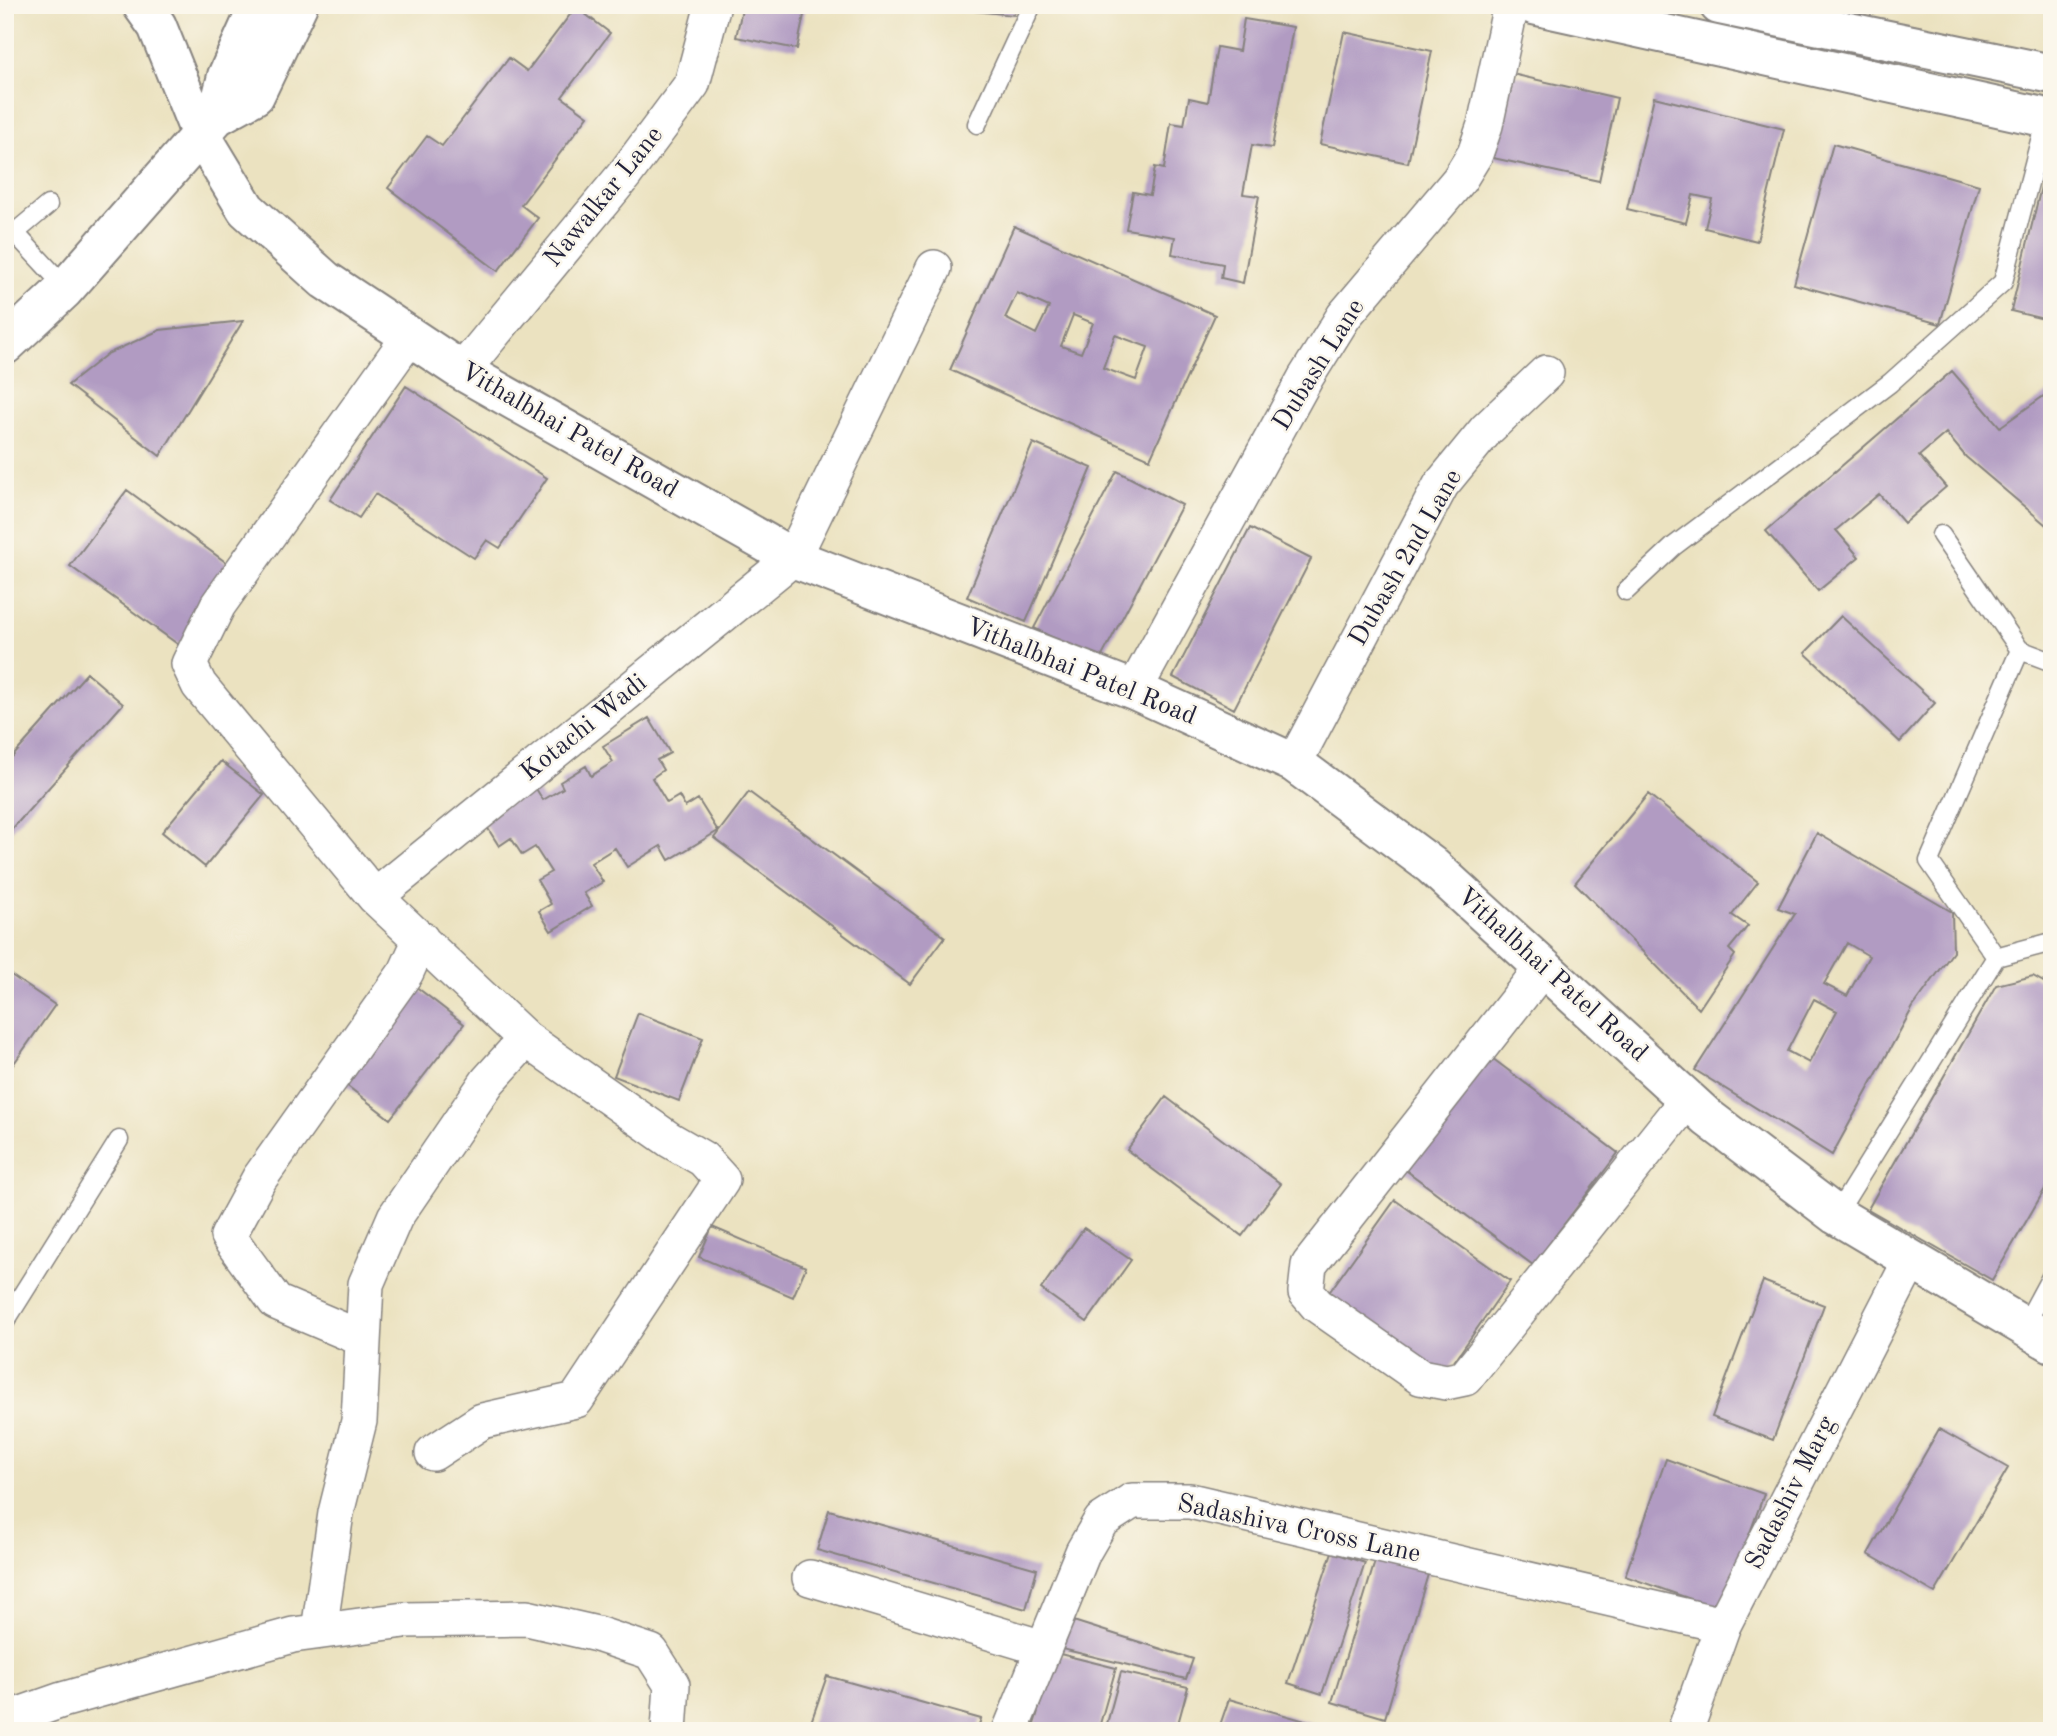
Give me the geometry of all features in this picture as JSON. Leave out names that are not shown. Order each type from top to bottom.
[{"type":"main road","name":"Vithalbhai Patel Road","points":[[142,5],[157,26],[208,125],[246,209],[325,280],[462,371],[793,558],[1134,690],[1294,763],[1431,865],[1687,1100],[1836,1215],[2038,1335]]},
{"type":"main road","points":[[208,125],[226,76],[259,5]]},
{"type":"main road","points":[[6,343],[66,288],[208,125],[255,96],[298,5]]},
{"type":"main road","points":[[1532,5],[2049,119]]},
{"type":"main road","points":[[1719,5],[2052,74]]},
{"type":"street","name":"Nawalkar Lane","points":[[462,371],[625,174],[692,84],[713,5]]},
{"type":"street","name":"Dubash Lane","points":[[1134,690],[1306,377],[1344,316],[1459,180],[1475,153],[1485,125],[1511,5]]},
{"type":"street","points":[[793,558],[934,268]]},
{"type":"street","points":[[411,336],[218,605],[188,664],[199,685],[376,897],[526,1039],[670,1140],[703,1159],[722,1180],[576,1400],[482,1421],[433,1453]]},
{"type":"street","name":"Dubash 2nd Lane","points":[[1294,763],[1441,485],[1486,430],[1546,373]]},
{"type":"street","name":"Kotachi Wadi","points":[[376,897],[793,558]]},
{"type":"street","points":[[363,1339],[276,1302],[228,1236],[259,1179],[406,972],[421,939]]},
{"type":"street","points":[[1544,967],[1309,1265],[1306,1292],[1317,1305],[1420,1377],[1446,1382],[1465,1378],[1687,1100]]},
{"type":"street","points":[[319,1631],[336,1513],[359,1421],[366,1284],[395,1217],[488,1081],[526,1039]]},
{"type":"street","name":"Sadashiv Marg","points":[[1685,1731],[1723,1625],[1912,1260]]},
{"type":"street","name":"Sadashiva Cross Lane","points":[[1010,1731],[1083,1552],[1101,1521],[1132,1502],[1190,1501],[1723,1625]]},
{"type":"street","points":[[810,1578],[1043,1648]]},
{"type":"street","points":[[5,1720],[62,1700],[293,1634],[404,1620],[527,1618],[597,1634],[651,1652],[672,1685],[669,1731]]},
{"type":"lane","points":[[977,124],[1032,5]]},
{"type":"lane","points":[[1626,591],[1674,546],[1890,383],[2003,282],[2049,119]]},
{"type":"lane","points":[[48,205],[10,237],[66,288]]},
{"type":"lane","points":[[1941,535],[2020,650],[2052,662]]},
{"type":"lane","points":[[1996,957],[1928,861],[2020,650]]},
{"type":"lane","points":[[1836,1215],[1996,957],[2052,942]]},
{"type":"lane","points":[[5,1322],[119,1140]]},
{"type":"lane","points":[[2038,1335],[2052,1275]]},
{"type":"building","points":[[743,5],[806,5],[797,49],[736,37]]},
{"type":"building","points":[[912,5],[1016,5],[1014,15]]},
{"type":"building","points":[[576,7],[610,33],[562,97],[588,116],[521,205],[538,218],[498,271],[388,188],[427,136],[442,146],[509,58],[527,71]]},
{"type":"building","points":[[1244,19],[1293,27],[1272,148],[1252,145],[1243,194],[1259,196],[1243,283],[1221,278],[1223,264],[1172,254],[1175,237],[1126,229],[1133,192],[1150,195],[1155,167],[1164,169],[1171,123],[1184,125],[1189,98],[1208,102],[1217,47],[1239,51]]},
{"type":"building","points":[[1344,32],[1432,51],[1408,163],[1320,144]]},
{"type":"building","points":[[1512,74],[1617,98],[1599,181],[1493,158]]},
{"type":"building","points":[[1654,97],[1784,129],[1757,241],[1705,228],[1712,199],[1693,195],[1686,223],[1627,209]]},
{"type":"building","points":[[1833,144],[1979,185],[1940,324],[1794,284]]},
{"type":"building","points":[[2042,183],[2052,185],[2052,321],[2011,311]]},
{"type":"building","points":[[1014,226],[1215,315],[1150,459],[950,370]],"holes":[[[1017,293],[1049,307],[1036,334],[1005,318]],[[1073,315],[1093,323],[1081,353],[1061,346]],[[1115,335],[1148,347],[1136,380],[1103,368]]]},
{"type":"building","points":[[243,321],[160,456],[68,385],[107,354],[160,330]]},
{"type":"building","points":[[1952,371],[2000,427],[2052,390],[2052,459],[2047,466],[2052,470],[2052,530],[1966,457],[1946,433],[1919,456],[1946,487],[1904,523],[1879,494],[1836,530],[1859,557],[1818,591],[1766,531]]},
{"type":"building","points":[[406,386],[547,478],[500,548],[487,540],[474,558],[375,494],[359,518],[330,500]]},
{"type":"building","points":[[1033,443],[1092,468],[1026,622],[967,597]]},
{"type":"building","points":[[1117,471],[1182,505],[1099,662],[1034,628]]},
{"type":"building","points":[[127,490],[235,569],[179,645],[70,566]]},
{"type":"building","points":[[1250,528],[1311,559],[1234,709],[1173,677]]},
{"type":"building","points":[[1841,616],[1935,703],[1900,742],[1805,653]]},
{"type":"building","points":[[87,673],[123,704],[5,837],[5,765]]},
{"type":"building","points":[[649,718],[670,753],[657,760],[663,770],[652,778],[667,803],[679,796],[685,807],[698,799],[718,831],[669,860],[661,846],[627,867],[615,848],[591,863],[603,882],[584,893],[592,906],[551,931],[539,911],[551,904],[537,880],[551,872],[535,847],[522,855],[511,838],[499,846],[482,819],[535,787],[543,800],[563,788],[560,782],[586,766],[591,776],[613,762],[603,746]]},
{"type":"building","points":[[221,761],[264,795],[205,867],[162,832]]},
{"type":"building","points":[[749,792],[945,937],[910,984],[714,838]]},
{"type":"building","points":[[1648,794],[1758,882],[1732,915],[1748,926],[1729,949],[1735,955],[1699,1009],[1575,883]]},
{"type":"building","points":[[1817,833],[1952,912],[1953,952],[1913,1007],[1832,1155],[1695,1070],[1795,914],[1778,908]],"holes":[[[1847,943],[1869,956],[1847,996],[1824,984]],[[1814,999],[1837,1011],[1809,1063],[1787,1051]]]},
{"type":"building","points":[[5,971],[55,1005],[5,1076]]},
{"type":"building","points":[[2033,976],[2052,987],[2052,1177],[1992,1280],[1868,1209],[1996,985]]},
{"type":"building","points":[[410,982],[464,1024],[390,1119],[336,1077]]},
{"type":"building","points":[[638,1013],[703,1038],[679,1101],[614,1076]]},
{"type":"building","points":[[1488,1055],[1618,1153],[1533,1265],[1403,1168]]},
{"type":"building","points":[[1166,1097],[1281,1184],[1242,1236],[1127,1150]]},
{"type":"building","points":[[1395,1200],[1510,1281],[1444,1376],[1328,1294]]},
{"type":"building","points":[[712,1227],[806,1267],[793,1297],[699,1257]]},
{"type":"building","points":[[1084,1228],[1131,1260],[1087,1322],[1041,1289]]},
{"type":"building","points":[[1763,1281],[1824,1305],[1773,1440],[1712,1417]]},
{"type":"building","points":[[1939,1429],[2008,1468],[1935,1593],[1868,1554]]},
{"type":"building","points":[[1666,1459],[1764,1494],[1722,1610],[1625,1576]]},
{"type":"building","points":[[829,1510],[1037,1569],[1026,1609],[817,1550]]},
{"type":"building","points":[[1380,1545],[1432,1561],[1385,1718],[1332,1702]]},
{"type":"building","points":[[1332,1552],[1365,1563],[1322,1694],[1288,1683]]},
{"type":"building","points":[[1067,1619],[1193,1659],[1186,1679],[1058,1648]]},
{"type":"building","points":[[1056,1653],[1116,1668],[1098,1731],[1032,1731]]},
{"type":"building","points":[[1121,1672],[1188,1687],[1176,1731],[1105,1731]]},
{"type":"building","points":[[827,1676],[981,1719],[977,1731],[808,1731]]},
{"type":"building","points":[[1229,1699],[1336,1730],[1336,1731],[1218,1731]]}]
